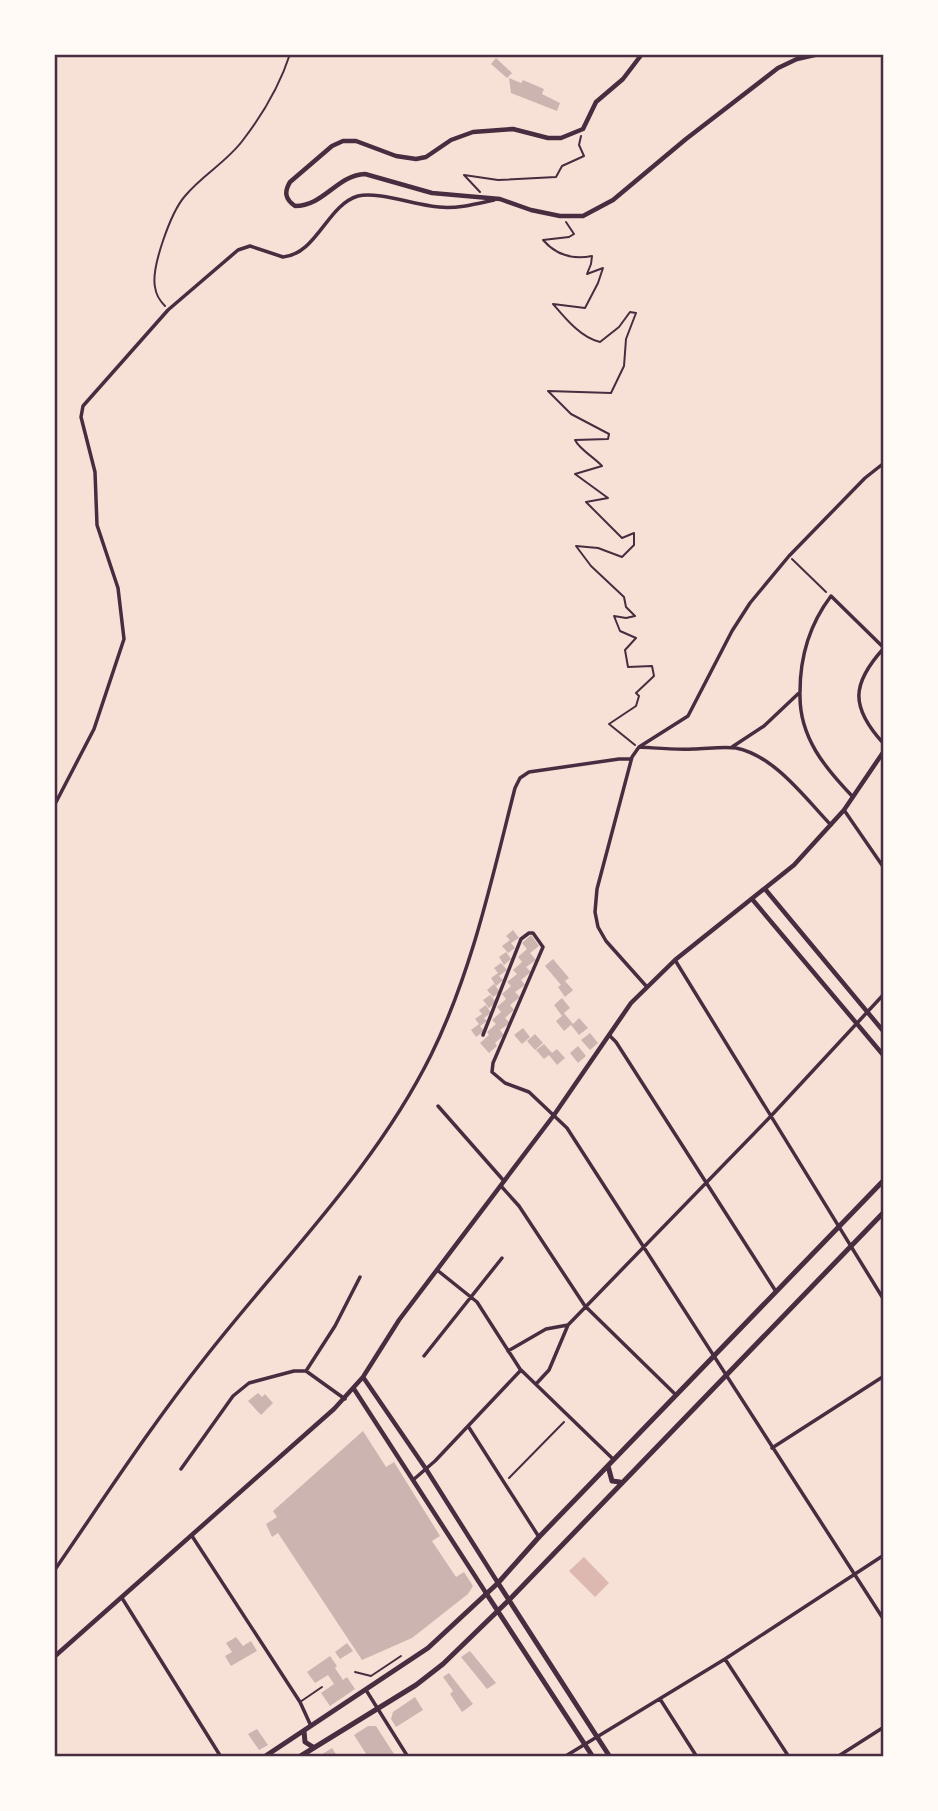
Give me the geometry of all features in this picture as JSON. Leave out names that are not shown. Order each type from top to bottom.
[{"type":"main road","points":[[264,1757],[428,1648],[498,1583],[775,1290],[884,1180]]},
{"type":"main road","points":[[299,1757],[376,1707],[416,1685],[443,1664],[509,1600],[884,1212]]},
{"type":"main road","points":[[608,1466],[612,1481],[622,1482]]},
{"type":"main road","points":[[498,1583],[610,1757]]},
{"type":"main road","points":[[486,1593],[593,1757]]},
{"type":"main road","points":[[304,1731],[305,1742],[314,1747]]},
{"type":"street","points":[[642,54],[623,79],[596,102],[583,129],[561,138],[548,138],[513,129],[473,132],[451,140],[426,157],[416,159],[396,156],[356,141],[343,141],[290,181],[286,189],[290,202],[295,206],[314,203],[346,179],[355,174],[365,174],[432,193],[500,199],[531,210],[560,216],[583,216],[601,208],[778,68],[797,59],[819,54]]},
{"type":"street","points":[[54,806],[94,729],[124,639],[118,588],[97,526],[95,472],[81,417],[83,406],[168,310],[198,282],[245,247],[250,246],[284,257],[296,254],[346,202],[364,195],[440,208],[500,199]]},
{"type":"street","points":[[647,988],[606,942],[598,927],[595,912],[597,889],[631,760],[639,747],[681,723],[688,716],[737,622],[750,603],[789,556],[884,461],[884,453]]},
{"type":"street","points":[[853,797],[826,768],[813,748],[801,714],[803,652],[819,614],[831,596],[884,648],[864,670],[859,690],[864,718],[884,744]]},
{"type":"street","points":[[732,747],[764,726],[800,691]]},
{"type":"street","points":[[639,747],[688,750],[732,747],[749,753],[780,773],[831,825]]},
{"type":"street","points":[[54,1657],[345,1399],[363,1377],[399,1320],[554,1115],[631,1003],[675,960],[794,865],[844,810],[884,751]]},
{"type":"street","points":[[54,1571],[203,1360],[354,1177],[397,1116],[431,1055],[458,990],[484,908],[514,788],[520,778],[529,772],[619,759],[631,760]]},
{"type":"street","points":[[844,810],[884,868]]},
{"type":"street","points":[[765,889],[884,1032]]},
{"type":"street","points":[[752,899],[884,1056]]},
{"type":"street","points":[[483,1035],[521,939],[528,933],[533,933],[543,947],[492,1072],[505,1083],[529,1092],[566,1128],[727,1373],[772,1448],[884,1620]]},
{"type":"street","points":[[675,960],[883,1297]]},
{"type":"street","points":[[536,1384],[549,1370],[568,1325],[884,995]]},
{"type":"street","points":[[609,1035],[775,1290]]},
{"type":"street","points":[[438,1106],[519,1206],[585,1306],[676,1395]]},
{"type":"street","points":[[424,1356],[502,1258]]},
{"type":"street","points":[[437,1270],[477,1302],[521,1370],[613,1460]]},
{"type":"street","points":[[306,1371],[341,1315],[360,1276]]},
{"type":"street","points":[[508,1351],[545,1329],[568,1325]]},
{"type":"street","points":[[413,1479],[426,1469],[521,1370]]},
{"type":"street","points":[[181,1469],[243,1386],[294,1371],[306,1371],[345,1399]]},
{"type":"street","points":[[772,1448],[884,1376]]},
{"type":"street","points":[[363,1377],[426,1469],[498,1583]]},
{"type":"street","points":[[354,1389],[486,1593]]},
{"type":"street","points":[[468,1426],[539,1537]]},
{"type":"street","points":[[192,1536],[300,1702],[311,1726]]},
{"type":"street","points":[[564,1757],[725,1659],[884,1555]]},
{"type":"street","points":[[122,1598],[221,1757]]},
{"type":"street","points":[[725,1659],[789,1757]]},
{"type":"street","points":[[366,1690],[408,1757]]},
{"type":"street","points":[[660,1699],[697,1757]]},
{"type":"street","points":[[837,1757],[884,1727]]},
{"type":"lane","points":[[355,1672],[371,1676],[401,1656]]},
{"type":"lane","points":[[300,1702],[322,1687]]},
{"type":"path","points":[[168,310],[157,294],[155,274],[173,216],[185,196],[234,151],[255,124],[276,87],[290,54]]},
{"type":"path","points":[[484,195],[464,175],[498,180],[556,177],[562,166],[584,156],[579,145],[583,129]]},
{"type":"path","points":[[560,216],[575,234],[542,240],[566,256],[578,259],[592,257],[587,274],[603,268],[585,308],[552,304],[569,322],[592,340],[600,342],[619,327],[630,312],[636,313],[626,339],[624,366],[611,393],[548,391],[571,414],[609,434],[607,439],[575,440],[578,446],[589,452],[603,466],[575,474],[608,498],[586,502],[622,538],[634,533],[634,544],[622,557],[598,548],[576,546],[591,566],[624,597],[626,607],[635,616],[614,617],[620,631],[636,638],[625,650],[628,667],[652,666],[654,676],[636,693],[639,696],[636,706],[608,724],[639,747]]},
{"type":"path","points":[[789,556],[824,590]]},
{"type":"path","points":[[504,1483],[569,1417]]},
{"type":"shaded area","points":[[584,1557],[609,1583],[595,1597],[569,1571]]},
{"type":"building","points":[[496,58],[512,73],[507,78],[491,64]]},
{"type":"building","points":[[509,78],[521,83],[523,80],[544,89],[542,94],[560,103],[557,111],[511,93]]},
{"type":"building","points":[[513,930],[519,938],[511,943],[515,948],[508,953],[502,946],[510,940],[506,936]]},
{"type":"building","points":[[531,935],[539,946],[530,953],[536,960],[526,967],[531,972],[521,980],[525,985],[515,992],[520,997],[510,1005],[514,1010],[505,1018],[510,1023],[500,1030],[504,1035],[489,1053],[480,1043],[496,1024],[492,1020],[501,1012],[497,1007],[506,999],[502,994],[511,986],[507,982],[517,974],[513,970],[522,962],[518,957],[527,949],[522,943]]},
{"type":"building","points":[[506,952],[511,959],[504,965],[499,957]]},
{"type":"building","points":[[553,959],[569,978],[565,981],[573,990],[565,997],[558,987],[561,985],[545,966]]},
{"type":"building","points":[[501,963],[507,970],[499,976],[503,980],[496,986],[491,978],[498,973],[494,968]]},
{"type":"building","points":[[494,984],[500,992],[493,997],[487,990]]},
{"type":"building","points":[[490,995],[496,1002],[489,1008],[483,1000]]},
{"type":"building","points":[[562,998],[570,1008],[564,1013],[573,1024],[579,1018],[588,1028],[579,1035],[571,1025],[564,1031],[556,1021],[562,1016],[554,1005]]},
{"type":"building","points":[[486,1005],[491,1013],[484,1018],[487,1021],[480,1026],[484,1031],[476,1037],[471,1030],[479,1024],[475,1019],[482,1014],[479,1010]]},
{"type":"building","points":[[523,1028],[530,1037],[522,1044],[514,1035]]},
{"type":"building","points":[[590,1033],[598,1043],[590,1050],[581,1040]]},
{"type":"building","points":[[535,1034],[543,1043],[535,1050],[527,1041]]},
{"type":"building","points":[[544,1044],[552,1053],[557,1049],[565,1058],[557,1065],[549,1055],[544,1059],[536,1050]]},
{"type":"building","points":[[578,1046],[586,1056],[578,1063],[570,1053]]},
{"type":"building","points":[[258,1393],[262,1397],[265,1394],[273,1403],[261,1415],[248,1401]]},
{"type":"building","points":[[363,1431],[386,1467],[394,1462],[440,1536],[432,1541],[456,1577],[464,1572],[473,1586],[468,1594],[412,1638],[362,1660],[278,1533],[272,1537],[266,1524],[277,1517],[273,1511]]},
{"type":"building","points":[[236,1637],[243,1646],[251,1641],[257,1651],[231,1666],[225,1656],[232,1652],[226,1643]]},
{"type":"building","points":[[347,1643],[353,1651],[340,1659],[335,1652]]},
{"type":"building","points":[[470,1651],[496,1683],[487,1689],[461,1657]]},
{"type":"building","points":[[330,1656],[343,1680],[347,1677],[355,1689],[330,1706],[321,1693],[334,1684],[328,1675],[315,1683],[307,1672]]},
{"type":"building","points":[[449,1673],[473,1704],[462,1712],[450,1694],[453,1691],[443,1677]]},
{"type":"building","points":[[415,1697],[423,1710],[396,1727],[391,1719],[393,1712]]},
{"type":"building","points":[[368,1726],[376,1726],[394,1754],[390,1757],[368,1757],[354,1735]]},
{"type":"building","points":[[257,1729],[268,1745],[259,1750],[248,1734]]},
{"type":"building","points":[[332,1748],[338,1757],[318,1757],[324,1753]]}]
